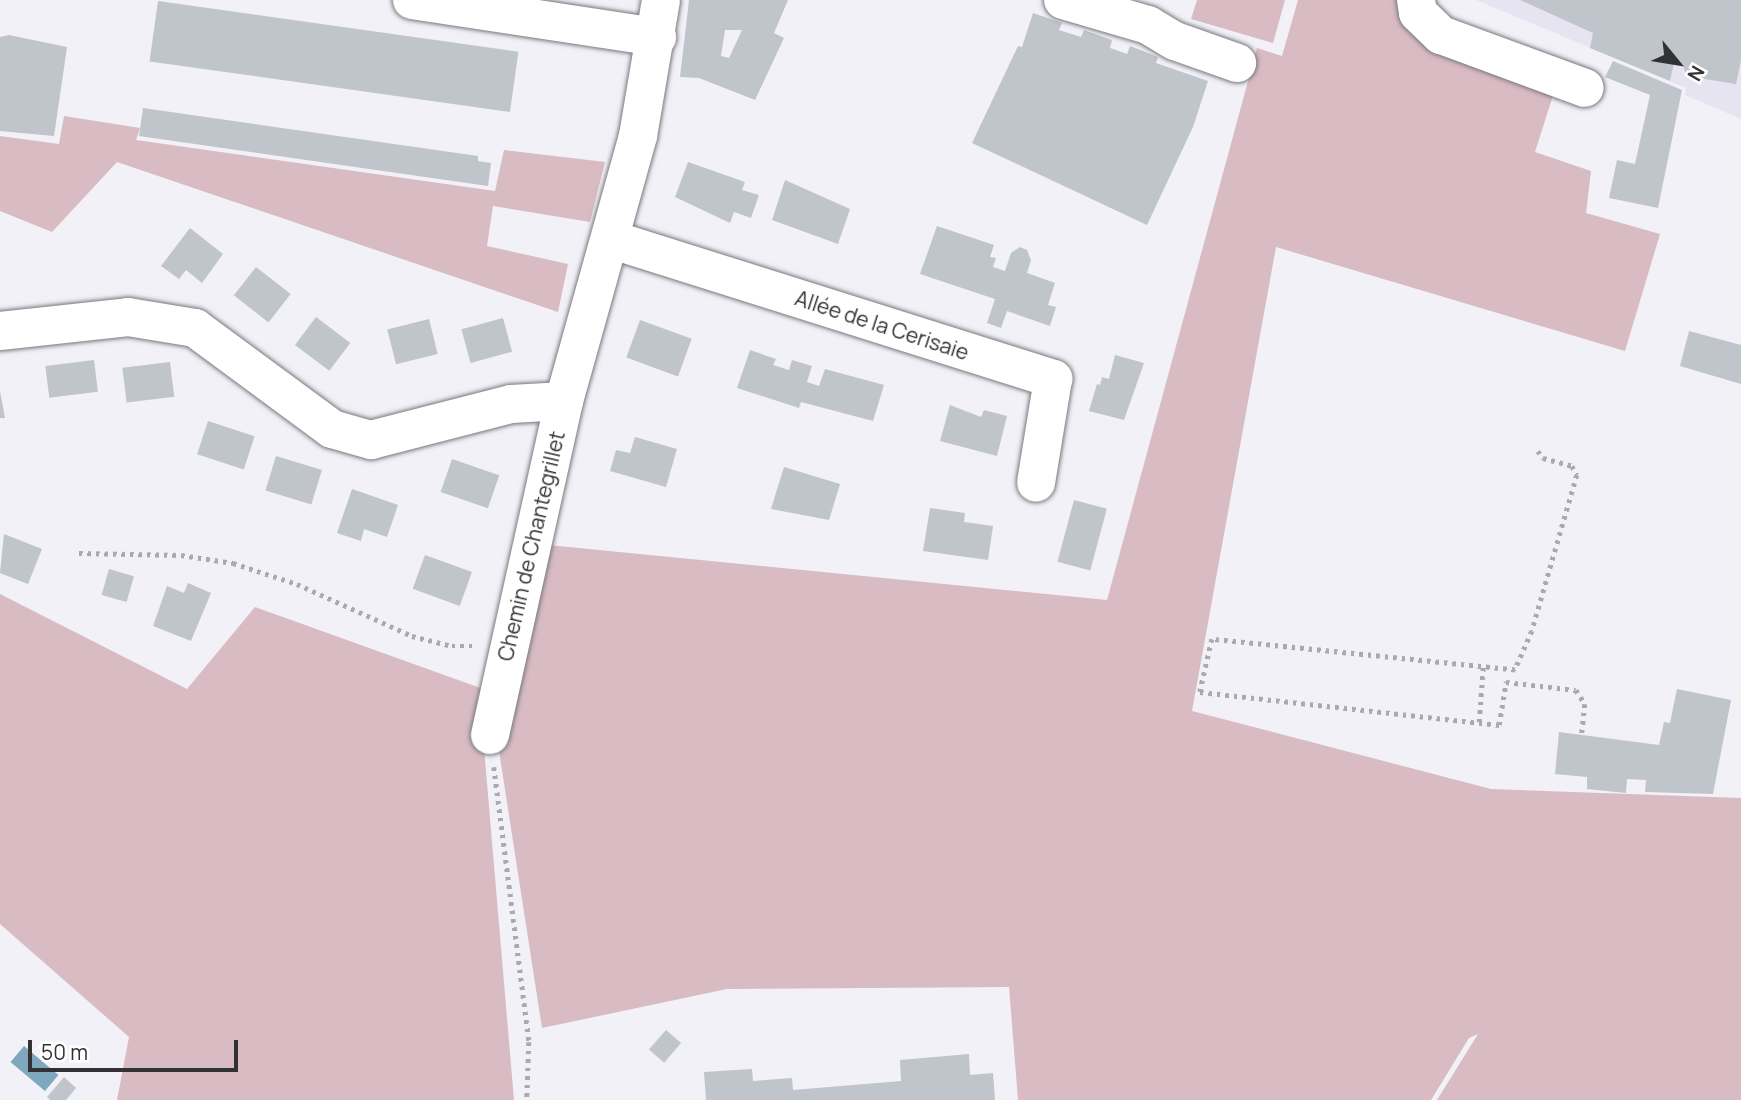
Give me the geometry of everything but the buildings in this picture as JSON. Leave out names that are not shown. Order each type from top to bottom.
[{"type":"street","points":[[412,0],[659,18]]},
{"type":"street","points":[[1063,0],[1153,12],[1175,41],[1237,63]]},
{"type":"street","points":[[1416,0],[1418,13],[1441,35],[1584,88]]},
{"type":"street","name":"Chemin de Chantegrillet","points":[[490,735],[564,401],[638,136],[659,18]]},
{"type":"street","name":"Allée de la Cerisaie","points":[[610,239],[1053,379],[1036,483]]},
{"type":"street","points":[[0,331],[128,317],[195,328],[332,429],[371,440],[511,404],[564,401]]},
{"type":"path","points":[[1538,451],[1543,458],[1572,466],[1577,475],[1532,631],[1515,670],[1212,639],[1200,692],[1499,725],[1506,682],[1576,690],[1585,704],[1582,734]]},
{"type":"path","points":[[79,553],[181,555],[233,563],[297,584],[412,636],[453,646],[500,646],[510,639]]},
{"type":"path","points":[[1479,722],[1483,667]]},
{"type":"path","points":[[490,735],[529,1042],[527,1100]]},
{"type":"shaded area","points":[[1197,0],[1285,0],[1273,43],[1191,19]]},
{"type":"shaded area","points":[[1298,0],[1411,0],[1558,80],[1535,152],[1591,171],[1586,213],[1660,234],[1625,351],[1276,247],[1192,711],[1491,789],[1741,798],[1741,1100],[1437,1100],[1478,1034],[1469,1038],[1431,1100],[1018,1100],[1009,987],[727,989],[542,1028],[497,738],[538,544],[1107,600],[1257,48],[1282,56]]},
{"type":"shaded area","points":[[1476,0],[1741,0],[1741,119],[1685,95],[1686,88]]},
{"type":"shaded area","points":[[64,116],[140,128],[136,140],[495,191],[504,150],[605,162],[590,222],[493,206],[487,246],[568,264],[558,312],[117,162],[52,232],[0,211],[0,136],[59,144]]},
{"type":"shaded area","points":[[0,594],[187,689],[255,607],[486,690],[483,736],[514,1100],[117,1100],[129,1037],[0,924]]},
{"type":"water","points":[[24,1046],[58,1075],[45,1091],[11,1062]]}]
